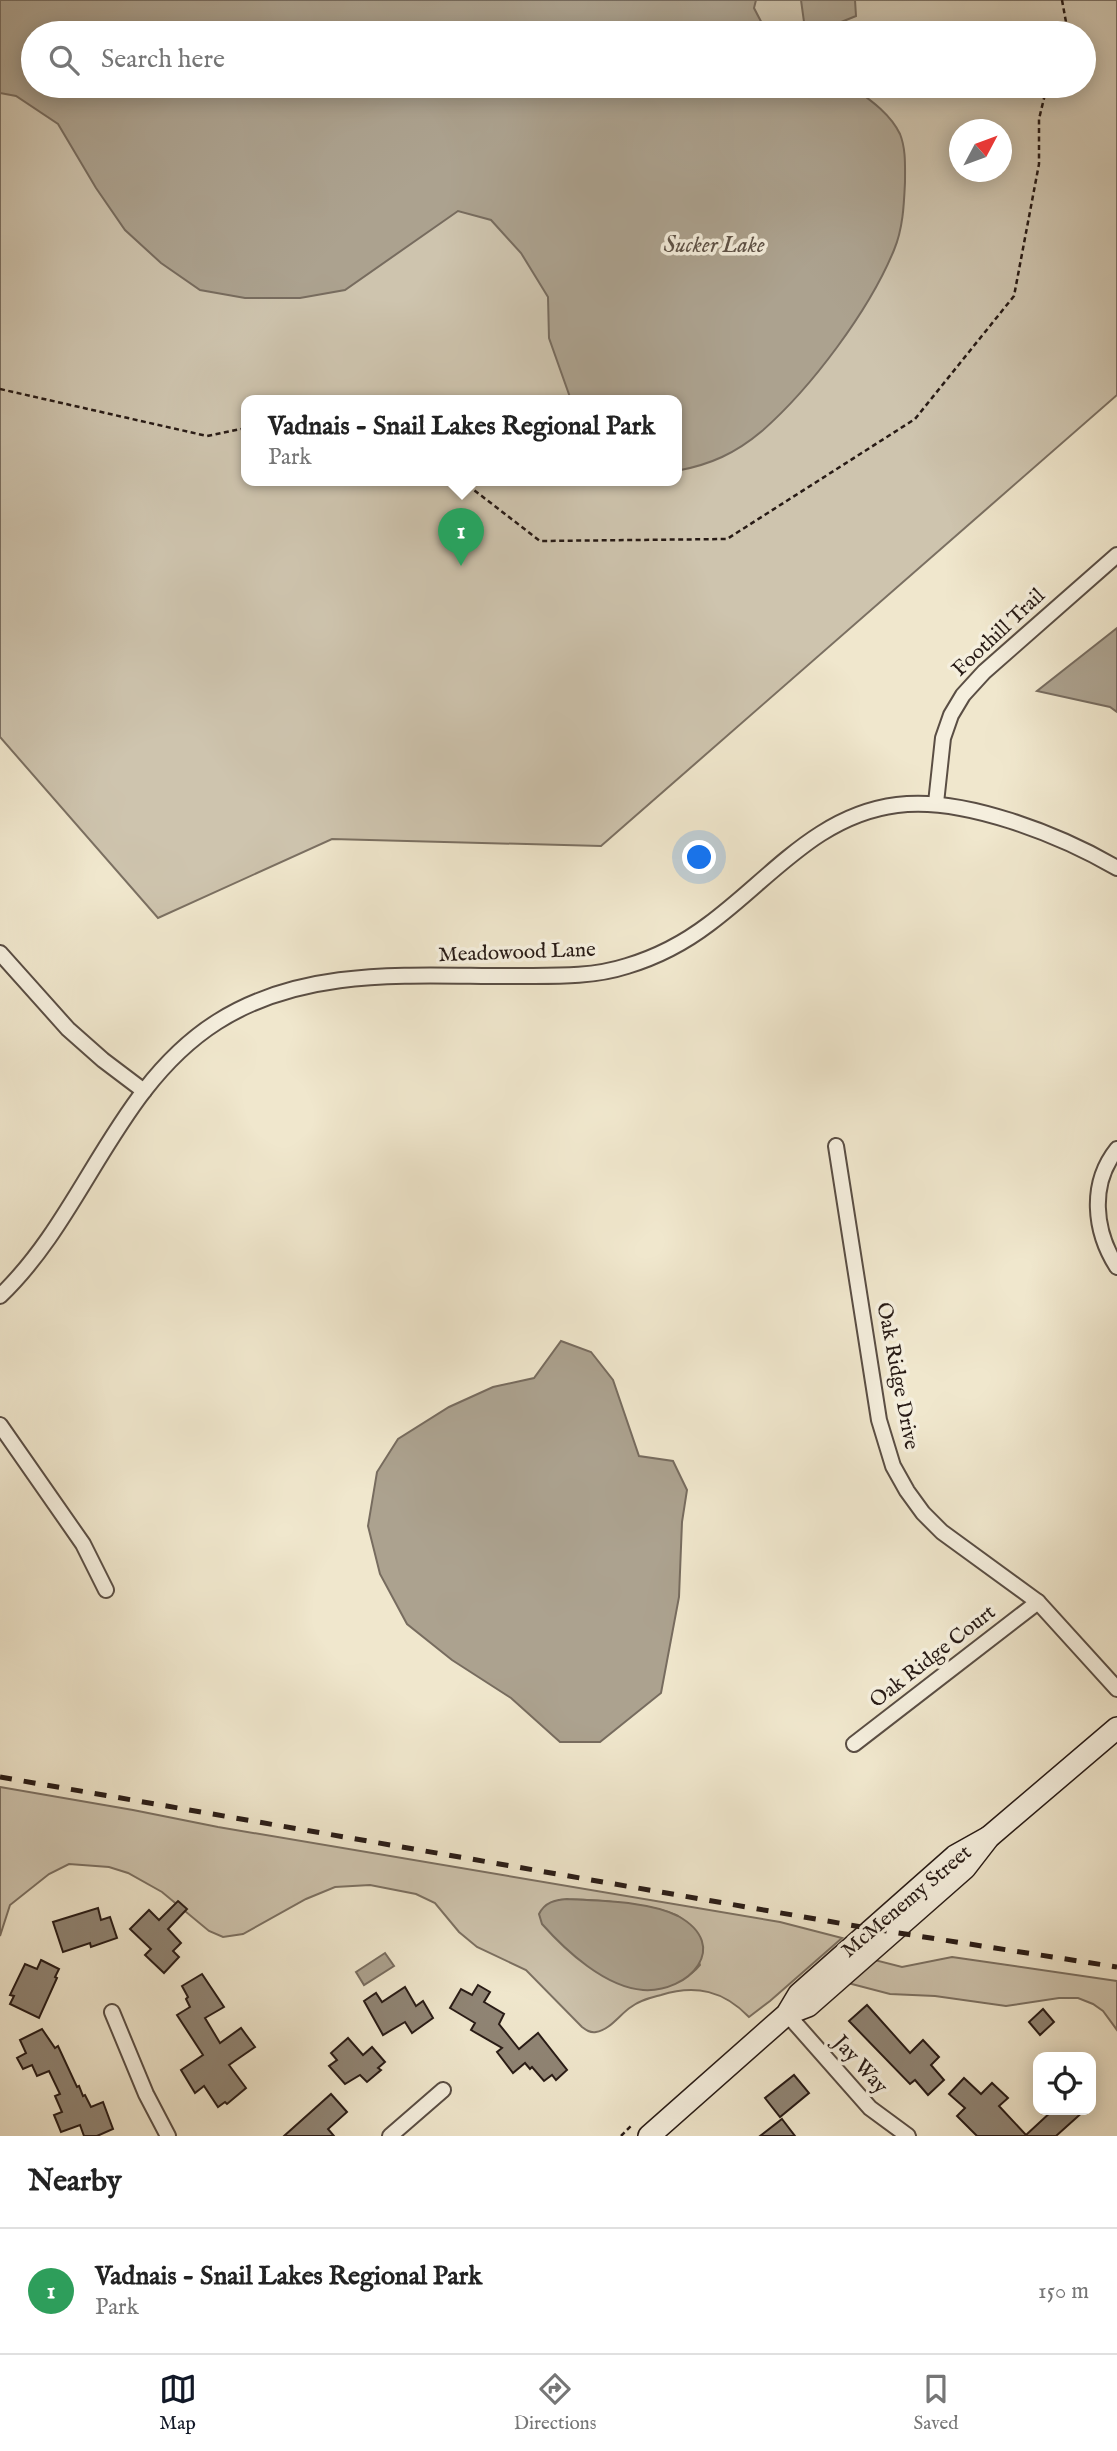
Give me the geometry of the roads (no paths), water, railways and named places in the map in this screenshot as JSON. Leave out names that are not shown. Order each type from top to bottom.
[{"type":"street","name":"Foothill Trail","points":[[936,803],[943,738],[951,715],[963,695],[984,672],[1117,555]]},
{"type":"street","name":"Meadowood Lane","points":[[0,1296],[36,1256],[144,1091],[172,1058],[215,1024],[265,997],[299,986],[331,980],[560,976],[592,974],[623,967],[653,957],[683,942],[711,923],[820,832],[845,819],[897,805],[936,803],[965,807],[1059,840],[1117,868]]},
{"type":"street","points":[[0,953],[68,1029],[144,1091]]},
{"type":"street","name":"Oak Ridge Drive","points":[[836,1146],[879,1420],[893,1466],[906,1491],[942,1532],[1038,1602],[1117,1689]]},
{"type":"street","points":[[1117,1149],[1104,1173],[1097,1212],[1100,1231],[1117,1267]]},
{"type":"street","points":[[0,1425],[83,1544],[106,1590]]},
{"type":"street","name":"Oak Ridge Court","points":[[854,1744],[1038,1602]]},
{"type":"street","name":"McMenemy Street","points":[[649,2136],[787,2014],[808,2006],[965,1868],[989,1837],[1117,1728]]},
{"type":"street","points":[[112,2012],[146,2094],[168,2136]]},
{"type":"street","name":"Jay Way","points":[[787,2014],[870,2108],[908,2136]]},
{"type":"street","points":[[390,2136],[443,2090]]},
{"type":"water","name":"Sucker Lake","points":[[0,0],[756,0],[754,8],[761,21],[21,21],[21,98],[868,98],[896,126],[902,140],[905,158],[903,208],[899,234],[883,274],[854,323],[819,371],[781,413],[742,446],[711,462],[682,470],[682,395],[569,395],[549,338],[548,297],[521,253],[491,220],[458,211],[345,290],[300,298],[245,298],[200,290],[161,263],[125,230],[58,124],[16,96],[0,93]]},
{"type":"water","points":[[801,0],[855,0],[856,16],[844,21],[804,21]]},
{"type":"water","points":[[1117,628],[1117,712],[1110,707],[1037,691]]},
{"type":"water","points":[[561,1341],[591,1352],[613,1380],[639,1456],[673,1461],[687,1490],[682,1522],[679,1597],[661,1693],[600,1742],[560,1742],[511,1698],[452,1660],[407,1624],[380,1574],[368,1526],[377,1472],[398,1439],[449,1407],[493,1387],[534,1378]]},
{"type":"water","points":[[567,1899],[653,1907],[678,1916],[694,1928],[702,1941],[703,1953],[698,1965],[689,1976],[660,1989],[629,1987],[601,1975],[574,1956],[542,1924],[539,1914],[547,1904]]},
{"type":"water","points":[[385,1953],[394,1966],[364,1985],[356,1972]]},
{"type":"railway","points":[[0,1777],[873,1929],[1117,1967]]},
{"type":"place","name":"Vadnais - Snail Lakes Regional Park","points":[[461,566]]}]
